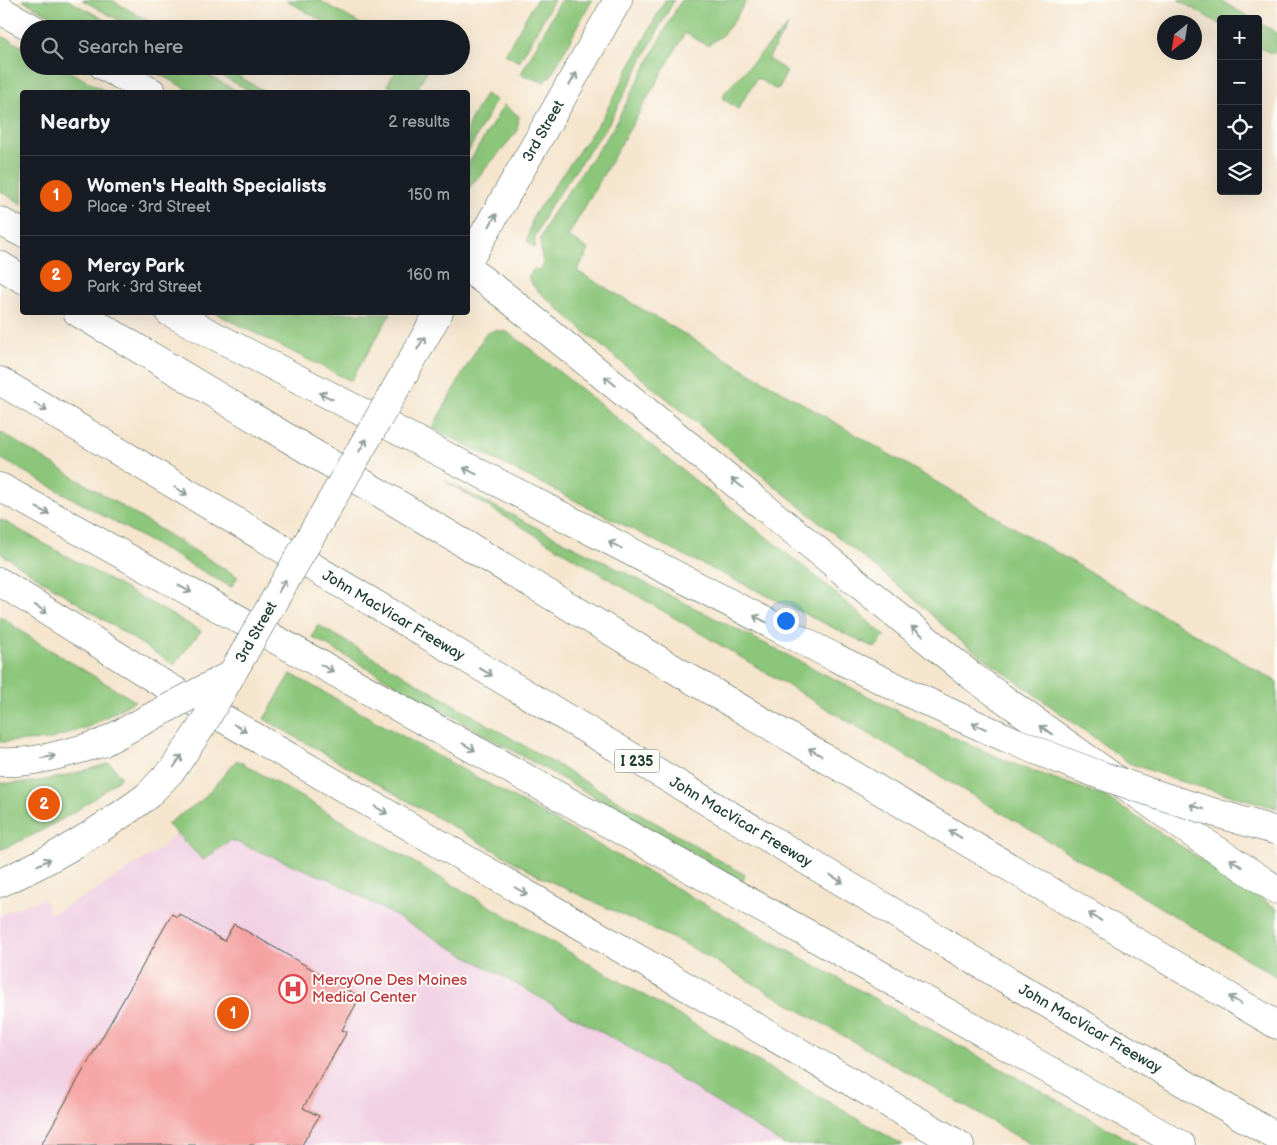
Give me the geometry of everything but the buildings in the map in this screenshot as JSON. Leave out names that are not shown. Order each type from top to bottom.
[{"type":"main road","name":"3rd Street","points":[[470,259],[618,0]]},
{"type":"main road","points":[[0,10],[20,21]]},
{"type":"main road","points":[[121,75],[148,90]]},
{"type":"main road","points":[[0,221],[20,232]]},
{"type":"main road","points":[[0,265],[20,278]]},
{"type":"main road","points":[[470,270],[505,296],[974,677],[1200,839],[1277,890]]},
{"type":"main road","points":[[82,315],[674,669],[1277,1025]]},
{"type":"main road","points":[[175,315],[916,698],[1017,743],[1168,798],[1277,831]]},
{"type":"main road","name":"3rd Street","points":[[0,883],[52,858],[85,839],[146,797],[173,768],[202,726],[437,315]]},
{"type":"main road","name":"John MacVicar Freeway","points":[[0,381],[1024,990],[1277,1137]]},
{"type":"main road","points":[[0,487],[828,945],[1180,1145]]},
{"type":"main road","points":[[0,582],[156,679],[960,1145]]},
{"type":"main road","points":[[0,762],[14,763],[58,755],[102,743],[232,674]]},
{"type":"shaded area","name":"MercyOne Des Moines Medical Center","points":[[210,801],[854,1145],[0,1145],[0,915],[43,898],[51,914],[95,891],[161,848]]},
{"type":"green space","points":[[22,0],[68,0],[105,20],[59,20]]},
{"type":"green space","points":[[82,0],[112,0],[146,20],[119,20]]},
{"type":"green space","points":[[286,0],[319,0],[353,20],[320,20]]},
{"type":"green space","points":[[536,0],[554,0],[519,62],[505,54]]},
{"type":"green space","points":[[561,0],[592,0],[551,76],[543,82],[521,74]]},
{"type":"green space","points":[[665,0],[674,0],[609,123],[547,211],[535,237],[535,248],[527,241],[533,216],[603,117]]},
{"type":"green space","points":[[681,0],[747,0],[725,32],[707,45],[685,33],[568,236],[589,250],[577,271],[1277,682],[1277,808],[1179,781],[1129,763],[958,639],[911,596],[588,335],[534,287],[528,277],[534,269],[540,271],[543,266],[540,240],[550,217],[612,130]]},
{"type":"green space","points":[[1178,0],[1220,0],[1245,15],[1217,15],[1217,23]]},
{"type":"green space","points":[[1262,24],[1277,33],[1277,48],[1273,54],[1262,49]]},
{"type":"green space","points":[[788,25],[768,59],[787,71],[779,88],[775,89],[757,78],[738,109],[723,99],[725,92]]},
{"type":"green space","points":[[0,35],[20,45],[20,75],[76,75],[103,90],[20,90],[20,203],[0,191]]},
{"type":"green space","points":[[161,75],[208,75],[235,90],[188,90]]},
{"type":"green space","points":[[220,75],[236,75],[263,90],[248,90]]},
{"type":"green space","points":[[393,75],[424,75],[417,90],[396,90],[387,85]]},
{"type":"green space","points":[[485,94],[496,100],[470,148],[470,121]]},
{"type":"green space","points":[[504,105],[519,116],[517,132],[470,187],[470,161]]},
{"type":"green space","points":[[219,315],[390,315],[351,381]]},
{"type":"green space","points":[[495,330],[507,332],[523,343],[819,579],[885,636],[875,648],[675,551],[432,428],[480,343],[486,334]]},
{"type":"green space","points":[[0,432],[238,577],[231,587],[0,458]]},
{"type":"green space","points":[[445,481],[911,718],[1011,763],[1106,797],[1277,909],[1277,977]]},
{"type":"green space","points":[[0,519],[201,631],[174,665],[0,553]]},
{"type":"green space","points":[[0,616],[34,640],[135,701],[90,726],[49,740],[0,742]]},
{"type":"green space","points":[[318,625],[745,875],[743,881],[312,637]]},
{"type":"green space","points":[[291,674],[1138,1145],[1032,1145],[687,945],[541,877],[264,719]]},
{"type":"green space","points":[[237,760],[903,1145],[784,1145],[635,1051],[333,881],[231,840],[203,860],[167,824],[202,800]]},
{"type":"green space","points":[[110,763],[121,777],[107,789],[64,818],[0,850],[0,783],[42,780],[69,775]]},
{"type":"place","name":"Mercy Park","points":[[44,804]]},
{"type":"place","name":"MercyOne Des Moines Medical Center","points":[[293,989]]},
{"type":"place","name":"Women's Health Specialists","points":[[233,1013]]}]
